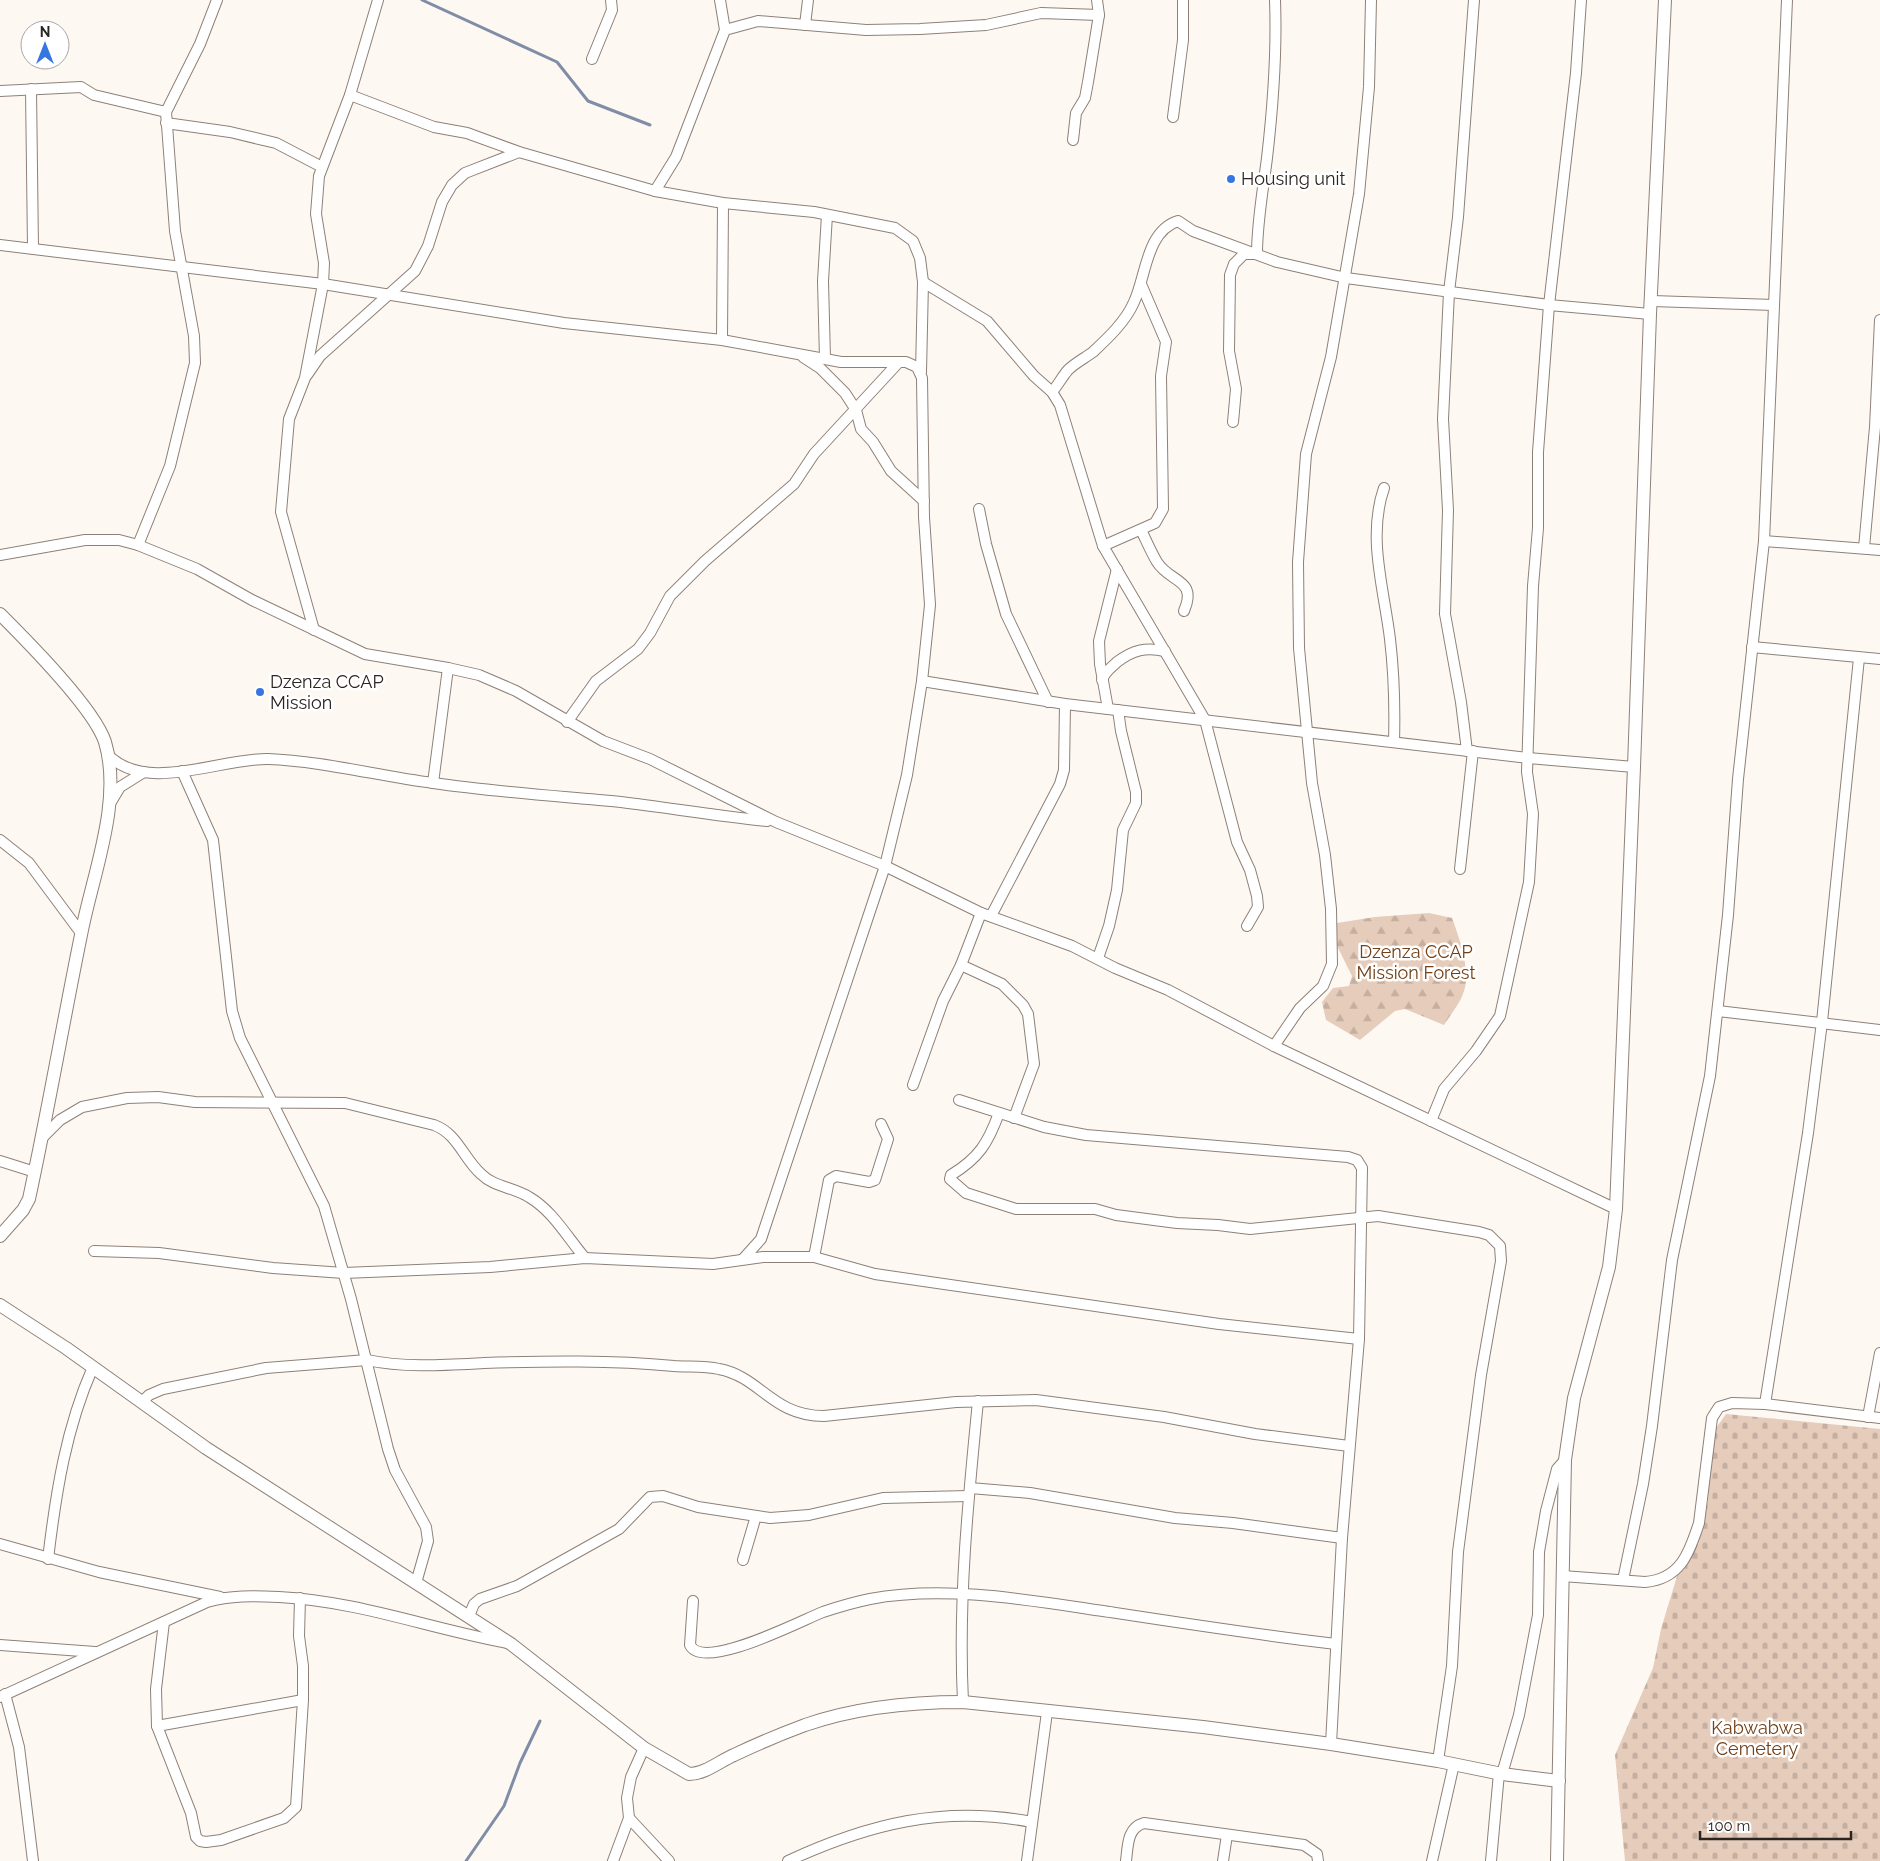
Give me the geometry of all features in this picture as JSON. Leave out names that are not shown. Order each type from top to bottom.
[{"type":"street","points":[[138,545],[170,466],[195,363],[194,336],[175,232],[166,112],[200,44],[217,0]]},
{"type":"street","points":[[314,630],[281,512],[290,419],[305,378],[323,284],[324,263],[316,214],[316,194],[322,167],[350,95],[378,0]]},
{"type":"street","points":[[592,59],[612,10],[612,0]]},
{"type":"street","points":[[655,191],[676,157],[725,30],[720,0]]},
{"type":"street","points":[[1073,140],[1076,113],[1085,98],[1099,15],[1097,0]]},
{"type":"street","points":[[1173,117],[1183,40],[1183,0]]},
{"type":"street","points":[[1257,254],[1257,233],[1271,111],[1276,34],[1276,0]]},
{"type":"street","points":[[1274,1046],[1300,1008],[1323,986],[1332,964],[1329,891],[1325,855],[1312,783],[1299,648],[1298,562],[1303,475],[1317,404],[1331,357],[1346,278],[1358,194],[1369,87],[1371,0]]},
{"type":"street","points":[[1460,869],[1470,751],[1445,614],[1448,510],[1443,419],[1449,292],[1458,217],[1474,0]]},
{"type":"street","points":[[1431,1121],[1444,1089],[1493,1028],[1503,1008],[1513,951],[1529,882],[1533,814],[1527,772],[1530,651],[1538,528],[1538,452],[1549,305],[1556,260],[1575,83],[1581,0]]},
{"type":"street","points":[[1557,1861],[1566,1460],[1574,1398],[1609,1267],[1616,1209],[1650,314],[1665,0]]},
{"type":"street","points":[[1623,1580],[1652,1426],[1668,1288],[1710,1076],[1718,1011],[1736,832],[1738,779],[1764,541],[1787,0]]},
{"type":"street","points":[[805,25],[810,1]]},
{"type":"street","points":[[725,30],[758,21],[866,30],[986,25],[1041,13],[1099,15]]},
{"type":"street","points":[[0,90],[80,87],[94,95],[166,112]]},
{"type":"street","points":[[31,89],[33,249]]},
{"type":"street","points":[[350,95],[434,128],[467,133],[519,152],[655,191],[723,203],[778,206],[896,228],[914,241],[920,258],[923,282],[921,372],[924,501],[930,591],[922,681],[907,775],[885,866],[761,1239],[742,1260]]},
{"type":"street","points":[[166,123],[230,132],[276,143],[322,167]]},
{"type":"street","points":[[305,378],[320,356],[415,270],[422,260],[442,202],[452,185],[465,173],[519,152]]},
{"type":"street","points":[[722,340],[723,203]]},
{"type":"street","points":[[825,359],[823,281],[827,214]]},
{"type":"street","points":[[1052,392],[1069,370],[1093,352],[1127,317],[1141,284],[1149,253],[1156,241],[1178,221],[1192,231],[1277,262],[1346,278],[1549,305],[1650,314]]},
{"type":"street","points":[[0,245],[323,284],[564,323],[722,340],[841,362],[912,364],[921,372]]},
{"type":"street","points":[[1233,422],[1236,389],[1229,351],[1230,275],[1234,264],[1244,254],[1257,254]]},
{"type":"street","points":[[923,282],[987,321],[1034,376],[1052,392],[1060,405],[1077,454],[1103,546],[1205,720],[1219,777],[1228,800],[1237,842],[1250,870],[1257,896],[1258,906],[1247,926]]},
{"type":"street","points":[[1103,546],[1155,523],[1162,508],[1161,376],[1166,342],[1141,284]]},
{"type":"street","points":[[1652,300],[1774,305]]},
{"type":"street","points":[[1864,548],[1875,427],[1880,320]]},
{"type":"street","points":[[800,355],[820,368],[845,393],[856,410],[861,429],[874,442],[891,471],[924,501]]},
{"type":"street","points":[[567,722],[596,681],[638,649],[650,634],[670,596],[705,561],[794,484],[814,454],[898,363]]},
{"type":"street","points":[[1384,488],[1376,520],[1378,562],[1390,639],[1395,702],[1394,742]]},
{"type":"street","points":[[978,509],[1006,614],[1048,702]]},
{"type":"street","points":[[1141,530],[1157,562],[1164,571],[1182,582],[1186,588],[1188,603],[1184,611]]},
{"type":"street","points":[[0,555],[68,542],[104,539],[138,545],[197,569],[252,600],[374,657],[448,668],[479,675],[516,691],[603,741],[650,759],[776,822],[885,866],[986,914],[1072,946],[1198,1004],[1274,1046],[1616,1209]]},
{"type":"street","points":[[1764,541],[1880,550]]},
{"type":"street","points":[[1098,958],[1109,926],[1117,890],[1123,830],[1136,803],[1136,792],[1121,732],[1102,680],[1099,641],[1117,569]]},
{"type":"street","points":[[0,614],[86,709],[104,740],[108,755],[110,790],[29,1199],[23,1210],[0,1236]]},
{"type":"street","points":[[1752,647],[1880,659]]},
{"type":"street","points":[[1102,680],[1107,671],[1137,650],[1146,648],[1165,651]]},
{"type":"street","points":[[1765,1404],[1808,1134],[1822,1022],[1859,658]]},
{"type":"street","points":[[433,784],[448,668]]},
{"type":"street","points":[[922,681],[1048,702],[1528,758],[1634,767]]},
{"type":"street","points":[[913,1085],[943,1001],[986,914],[1060,784],[1064,770],[1065,704]]},
{"type":"street","points":[[108,755],[127,770],[144,772],[182,770],[268,759],[433,784],[622,803],[776,822]]},
{"type":"street","points":[[182,770],[213,840],[235,1025],[245,1050],[316,1188],[344,1272],[388,1449],[396,1470],[426,1527],[428,1541],[416,1582]]},
{"type":"street","points":[[108,807],[120,787],[144,772]]},
{"type":"street","points":[[0,840],[29,863],[81,932]]},
{"type":"street","points":[[961,965],[1002,984],[1023,1004],[1028,1014],[1034,1064],[1014,1118]]},
{"type":"street","points":[[1718,1011],[1880,1030]]},
{"type":"street","points":[[40,1141],[49,1129],[71,1112],[82,1107],[110,1100],[158,1097],[195,1102],[345,1104],[439,1127],[455,1138],[472,1164],[490,1182],[527,1195],[544,1207],[585,1258]]},
{"type":"street","points":[[959,1100],[1044,1127],[1086,1135],[1348,1157],[1357,1160],[1362,1168],[1359,1339],[1342,1538],[1331,1744]]},
{"type":"street","points":[[999,1113],[985,1145],[972,1162],[951,1175],[950,1179],[966,1193],[1007,1208],[1094,1209],[1116,1215],[1169,1222],[1250,1229],[1378,1216],[1479,1232],[1496,1240],[1501,1253],[1481,1375],[1458,1552],[1452,1666],[1438,1761]]},
{"type":"street","points":[[814,1257],[829,1180],[836,1176],[869,1182],[875,1180],[888,1139],[881,1124]]},
{"type":"street","points":[[0,1161],[35,1172]]},
{"type":"street","points":[[94,1251],[159,1253],[273,1268],[344,1272],[490,1267],[585,1258],[713,1264],[770,1256],[814,1257],[875,1274],[1219,1324],[1359,1339]]},
{"type":"street","points":[[2,1310],[93,1367],[206,1448],[511,1644],[644,1748],[681,1770],[696,1774],[772,1738],[806,1725],[839,1716],[907,1704],[963,1702],[1203,1727],[1331,1744],[1438,1761],[1500,1774],[1559,1781]]},
{"type":"street","points":[[1868,1417],[1880,1353]]},
{"type":"street","points":[[142,1402],[149,1395],[164,1389],[266,1368],[367,1360],[379,1363],[428,1364],[580,1360],[720,1369],[746,1379],[785,1408],[817,1416],[978,1401],[1036,1400],[1164,1417],[1256,1434],[1349,1446]]},
{"type":"street","points":[[48,1558],[55,1498],[71,1422],[93,1367]]},
{"type":"street","points":[[963,1702],[960,1648],[969,1492],[978,1401]]},
{"type":"street","points":[[1562,1576],[1656,1581],[1670,1575],[1681,1564],[1690,1548],[1698,1523],[1706,1456],[1715,1411],[1724,1404],[1765,1404],[1880,1418]]},
{"type":"street","points":[[1491,1861],[1500,1774],[1519,1714],[1538,1615],[1539,1552],[1546,1511],[1557,1469],[1566,1460]]},
{"type":"street","points":[[469,1616],[474,1604],[480,1599],[517,1586],[619,1529],[650,1497],[663,1496],[689,1505],[770,1518],[809,1515],[883,1498],[969,1492],[1030,1493],[1174,1518],[1233,1523],[1342,1538]]},
{"type":"street","points":[[743,1560],[756,1516]]},
{"type":"street","points":[[0,1544],[99,1572],[224,1597],[300,1598],[344,1604],[418,1621],[472,1637],[511,1644]]},
{"type":"street","points":[[693,1601],[690,1645],[692,1649],[698,1652],[722,1650],[756,1642],[824,1612],[870,1599],[907,1595],[963,1595],[1038,1601],[1336,1644]]},
{"type":"street","points":[[32,1861],[19,1747],[2,1695],[224,1597]]},
{"type":"street","points":[[164,1622],[156,1689],[157,1726],[191,1814],[196,1837],[206,1842],[221,1840],[284,1818],[296,1807],[303,1700],[303,1666],[299,1636],[300,1598]]},
{"type":"street","points":[[0,1645],[98,1652]]},
{"type":"street","points":[[157,1726],[303,1700]]},
{"type":"street","points":[[1027,1861],[1047,1712]]},
{"type":"street","points":[[613,1861],[629,1818],[627,1798],[632,1777],[644,1748]]},
{"type":"street","points":[[1432,1861],[1454,1764]]},
{"type":"street","points":[[788,1861],[863,1831],[924,1817],[956,1814],[1032,1822]]},
{"type":"street","points":[[629,1818],[669,1861]]},
{"type":"street","points":[[1126,1861],[1131,1831],[1137,1825],[1144,1823],[1160,1823],[1227,1835],[1304,1845],[1317,1854],[1318,1861]]},
{"type":"street","points":[[1223,1861],[1227,1835]]},
{"type":"green space","name":"Dzenza CCAP Mission Forest","points":[[1429,913],[1452,918],[1461,944],[1465,964],[1466,983],[1463,995],[1444,1025],[1405,1009],[1395,1011],[1360,1040],[1326,1020],[1322,1002],[1333,988],[1349,986],[1352,976],[1337,946],[1337,923],[1375,917]]},
{"type":"green space","name":"Kabwabwa Cemetery","points":[[1726,1414],[1880,1429],[1880,1861],[1625,1861],[1615,1755],[1653,1668],[1661,1629],[1678,1573],[1699,1543],[1708,1501],[1711,1435]]},
{"type":"waterway","points":[[422,0],[557,62],[588,101],[650,125]]},
{"type":"waterway","points":[[466,1861],[504,1806],[520,1763],[540,1721]]},
{"type":"place","name":"Housing unit","points":[[1231,179]]},
{"type":"place","name":"Dzenza CCAP Mission","points":[[260,692]]}]
